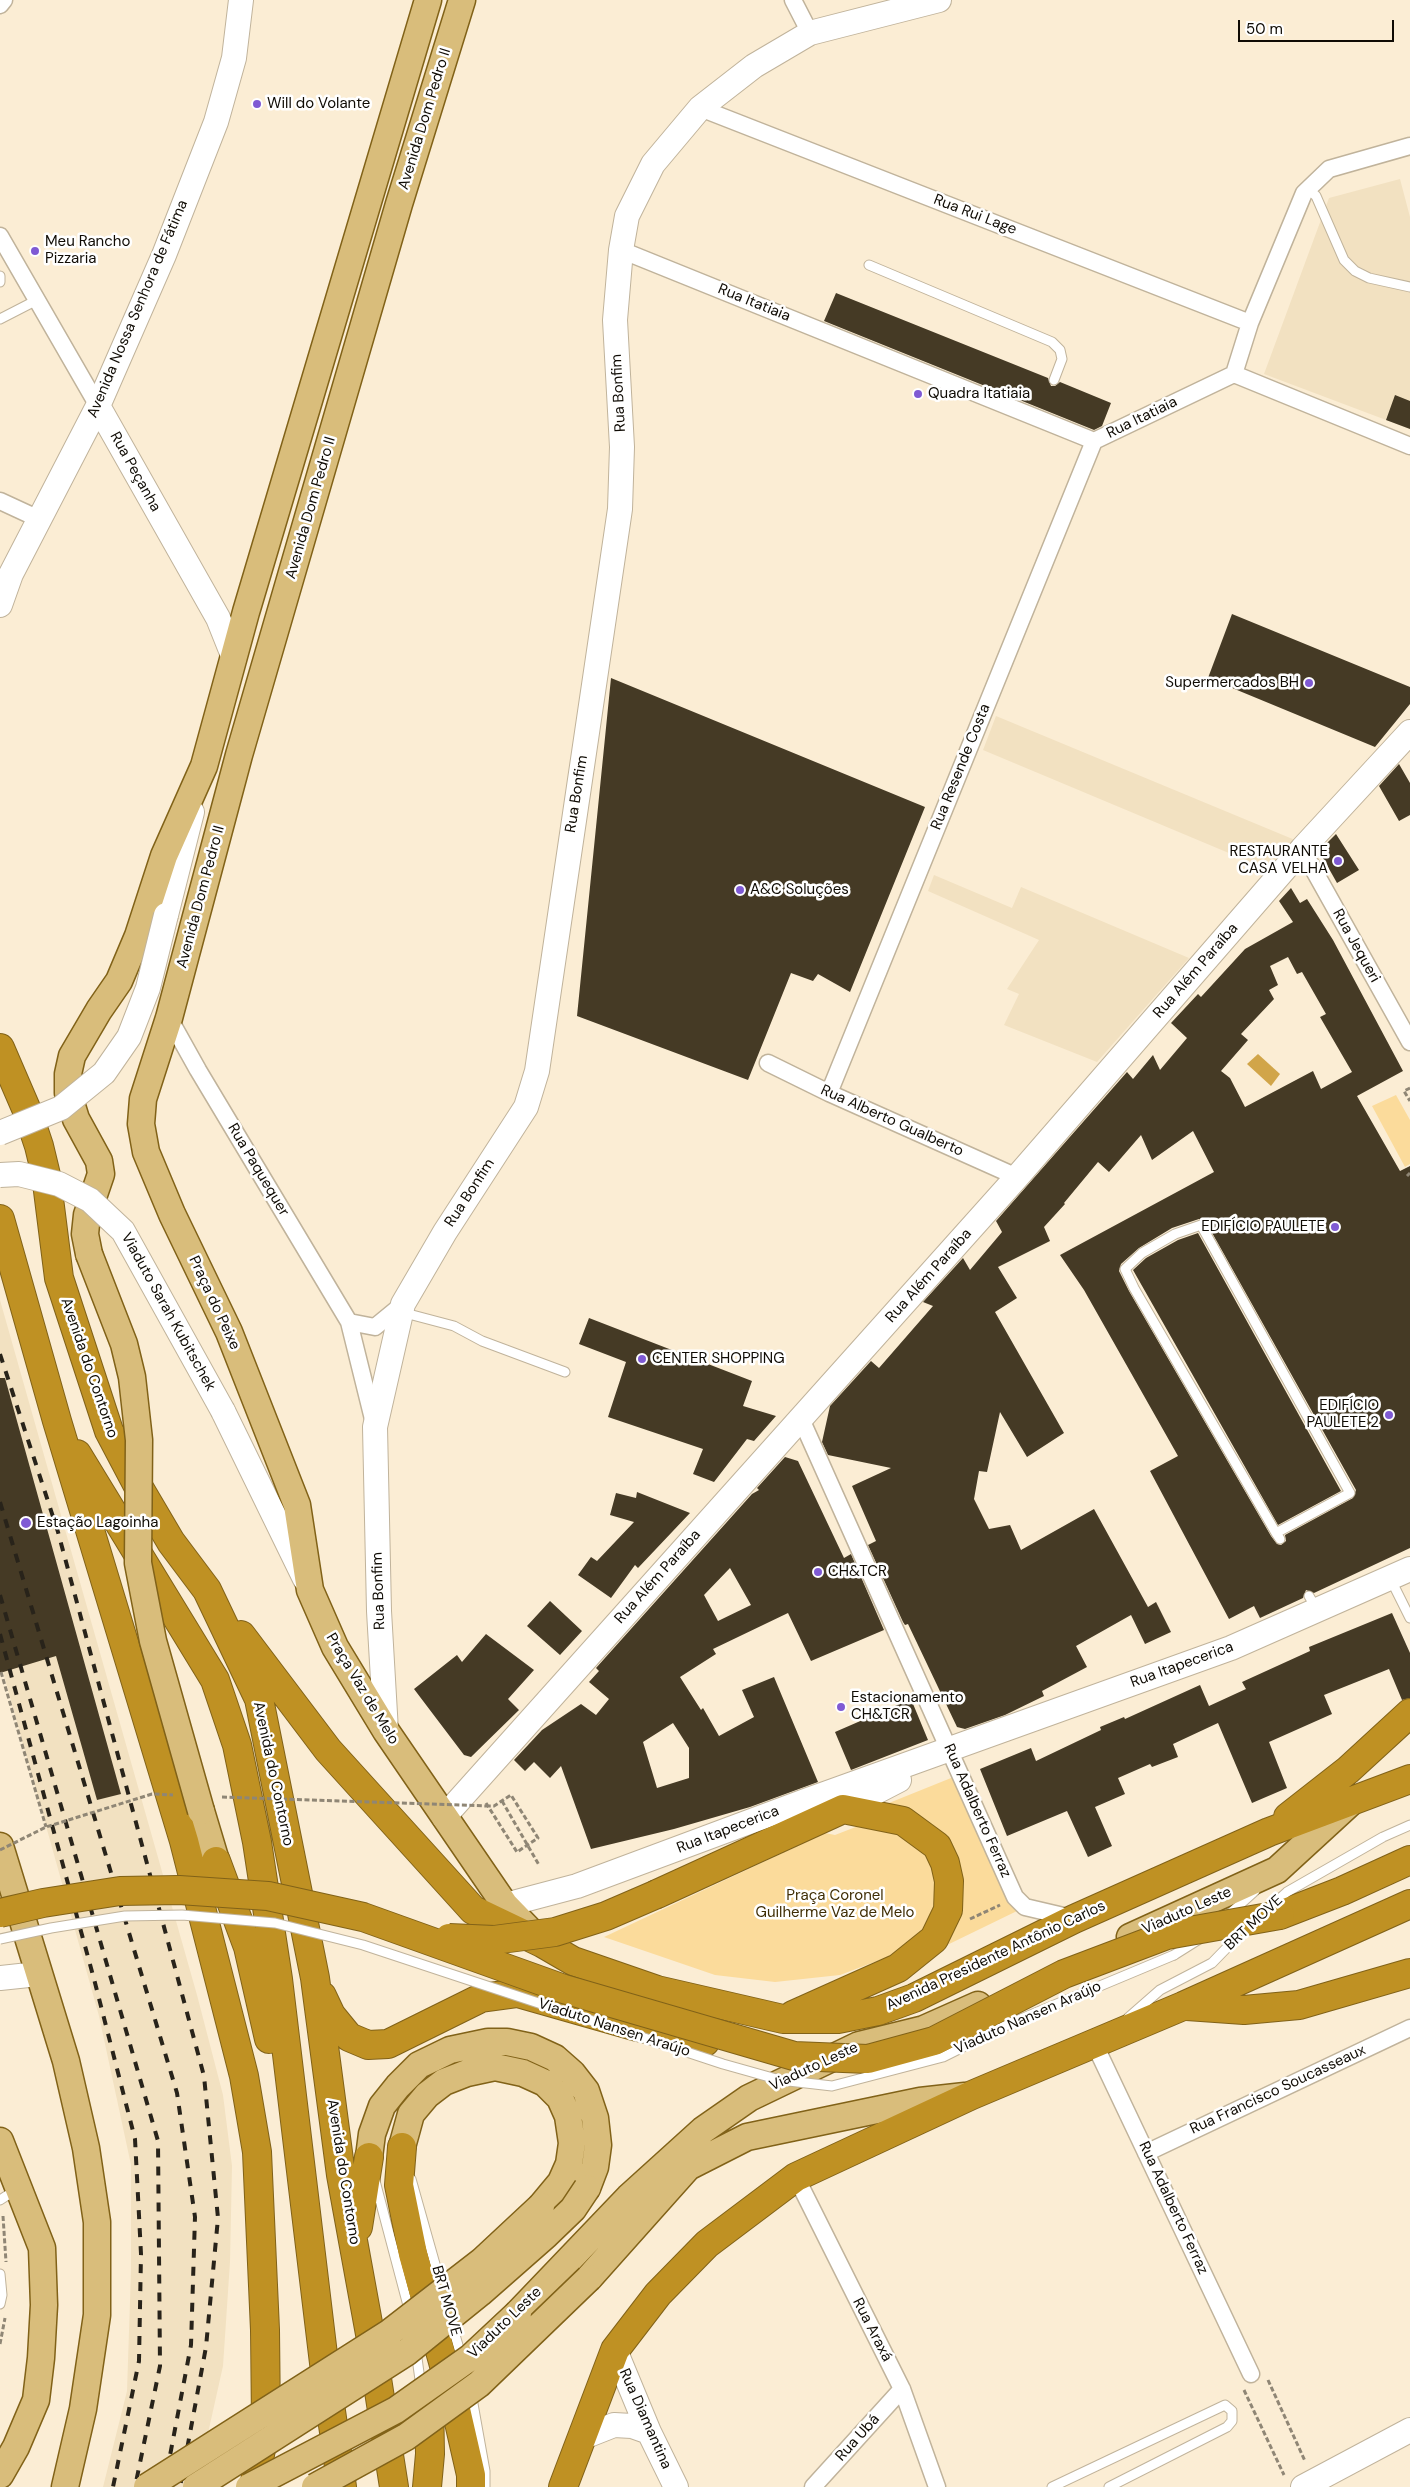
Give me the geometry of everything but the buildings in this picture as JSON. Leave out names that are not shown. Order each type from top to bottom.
[{"type":"highway","name":"Avenida do Contorno","points":[[0,1048],[28,1113],[39,1146],[46,1175],[59,1278],[109,1432],[138,1486],[172,1542],[207,1590],[258,1699],[315,1978],[341,2175],[394,2487]]},
{"type":"highway","name":"Avenida do Contorno","points":[[0,1219],[57,1421],[184,1842],[244,2076],[257,2152],[265,2330],[266,2422],[253,2487]]},
{"type":"highway","name":"Avenida do Contorno","points":[[57,1421],[215,1680],[237,1745],[257,1842],[278,1979],[324,2362],[342,2487]]},
{"type":"highway","name":"Avenida Presidente Antônio Carlos","points":[[207,1590],[328,1750],[472,1910],[542,1943],[573,1961],[657,1990],[783,2019],[838,2019],[878,2011],[914,1998],[1074,1919],[1269,1832],[1410,1779]]},
{"type":"highway","points":[[1269,1832],[1348,1770],[1410,1713]]},
{"type":"highway","points":[[420,1936],[494,1940],[555,1932],[606,1916],[843,1809],[903,1822],[936,1846],[945,1863],[949,1881],[948,1910],[934,1939],[898,1968],[783,2019]]},
{"type":"highway","points":[[0,1912],[120,1891],[179,1890],[268,1896],[363,1917],[564,1989],[794,2056],[868,2060],[934,2041],[1064,1974],[1167,1935],[1280,1915],[1342,1891],[1410,1860]]},
{"type":"highway","points":[[216,1861],[255,2070],[257,2152]]},
{"type":"highway","points":[[216,1861],[248,1947],[262,2004],[281,2106],[298,2238],[324,2362]]},
{"type":"highway","points":[[566,2482],[615,2350],[658,2294],[707,2244],[796,2178],[972,2095],[1101,2039],[1184,2006],[1410,1904]]},
{"type":"highway","points":[[1184,2006],[1244,2010],[1299,2005],[1410,1973]]},
{"type":"highway","points":[[315,1978],[331,2016],[349,2037],[368,2045],[388,2044],[481,1998],[518,1993],[634,2026],[748,2052],[785,2054],[859,2045]]},
{"type":"highway","points":[[402,2147],[399,2185],[433,2312],[471,2475],[471,2487]]},
{"type":"highway","points":[[355,2251],[369,2157]]},
{"type":"highway","points":[[427,2487],[430,2454],[433,2312]]},
{"type":"main road","name":"Avenida Dom Pedro II","points":[[204,766],[234,658],[428,0]]},
{"type":"main road","name":"Avenida Dom Pedro II","points":[[168,1018],[239,755],[399,204],[462,0]]},
{"type":"main road","points":[[204,766],[164,856],[138,936],[119,981],[72,1056],[68,1074],[68,1093],[76,1119],[99,1161],[101,1174],[87,1215],[85,1234],[90,1254],[124,1344],[132,1377],[139,1440],[138,1563],[153,1642],[216,1861]]},
{"type":"main road","name":"Praça do Peixe","points":[[168,1018],[143,1099],[140,1124],[146,1152],[172,1214],[228,1332],[297,1505],[310,1590]]},
{"type":"main road","name":"Praça Vaz de Melo","points":[[310,1590],[335,1647],[386,1731],[505,1905],[542,1943]]},
{"type":"main road","name":"Viaduto Leste","points":[[253,2487],[396,2410],[471,2357],[518,2313],[629,2197],[703,2130],[749,2098],[859,2045],[924,2029],[1282,1881],[1350,1803]]},
{"type":"main road","points":[[0,1846],[66,2061],[86,2148],[97,2222],[97,2315],[83,2409],[62,2484]]},
{"type":"main road","points":[[196,2487],[406,2352],[480,2293],[546,2235],[573,2209],[587,2188],[595,2167],[598,2146],[595,2118],[586,2091],[572,2073],[555,2058],[531,2047],[508,2042],[488,2042],[450,2050],[419,2065],[398,2086],[382,2106],[372,2134],[369,2157]]},
{"type":"main road","points":[[147,2487],[389,2333],[482,2261],[540,2206],[562,2182],[569,2164],[572,2143],[568,2116],[560,2098],[545,2083],[523,2073],[495,2067],[467,2073],[444,2082],[427,2096],[411,2114],[402,2147]]},
{"type":"main road","name":"Viaduto Leste","points":[[315,2487],[406,2437],[479,2384],[589,2278],[688,2167],[747,2138],[920,2101],[972,2095]]},
{"type":"main road","points":[[0,2141],[9,2194],[42,2248],[44,2305],[36,2400],[16,2447],[0,2475]]},
{"type":"street","points":[[0,5],[4,0]]},
{"type":"street","name":"Avenida Nossa Senhora de Fátima","points":[[0,605],[11,574],[98,406],[164,255],[216,122],[234,58],[241,0]]},
{"type":"street","points":[[793,0],[810,33]]},
{"type":"street","name":"Rua Bonfim","points":[[386,1731],[379,1611],[375,1427],[402,1308],[445,1232],[526,1107],[537,1071],[620,509],[622,447],[615,320],[621,250],[628,216],[653,164],[700,108],[754,66],[810,33],[939,0]]},
{"type":"street","name":"Rua Rui Lage","points":[[700,108],[1250,323]]},
{"type":"street","points":[[1410,146],[1329,170],[1304,193],[1250,323],[1234,374],[1410,446]]},
{"type":"street","name":"Rua Peçanha","points":[[0,236],[218,618],[234,658]]},
{"type":"street","name":"Rua Itatiaia","points":[[621,250],[1041,416],[1094,441],[1234,374]]},
{"type":"street","name":"Rua Resende Costa","points":[[829,1093],[1094,441]]},
{"type":"street","points":[[0,500],[39,519]]},
{"type":"street","name":"Rua Além Paraíba","points":[[444,1816],[1017,1177],[1302,849],[1410,732]]},
{"type":"street","name":"Avenida Dom Pedro II","points":[[0,1133],[61,1108],[104,1073],[132,1029],[148,988],[204,766]]},
{"type":"street","name":"Rua Jequeri","points":[[1302,849],[1410,1042]]},
{"type":"street","name":"Rua Paquequer","points":[[168,1018],[349,1322],[375,1427]]},
{"type":"street","name":"Rua Alberto Gualberto","points":[[768,1063],[829,1093],[1017,1177]]},
{"type":"street","name":"Viaduto Sarah Kubitschek","points":[[0,1174],[19,1174],[59,1184],[90,1200],[123,1231],[223,1411]]},
{"type":"street","points":[[349,1322],[375,1327],[402,1308]]},
{"type":"street","name":"Praça Vaz de Melo","points":[[223,1411],[310,1590]]},
{"type":"street","name":"Rua Adalberto Ferraz","points":[[801,1419],[1012,1890],[1025,1908],[1074,1919]]},
{"type":"street","name":"Rua Itapecerica","points":[[505,1905],[577,1886],[949,1749],[1231,1648],[1313,1603],[1400,1574]]},
{"type":"street","name":"Rua Itapecerica","points":[[843,1809],[930,1765],[949,1749]]},
{"type":"street","points":[[0,1978],[38,1974]]},
{"type":"street","name":"Rua Francisco Soucasseaux","points":[[1146,2153],[1410,2028]]},
{"type":"street","name":"Rua Adalberto Ferraz","points":[[1101,2039],[1146,2153],[1254,2380]]},
{"type":"street","name":"Rua Araxá","points":[[796,2178],[902,2389],[937,2487]]},
{"type":"street","name":"Rua Diamantina","points":[[615,2350],[649,2432],[676,2487]]},
{"type":"street","name":"Rua Ubá","points":[[813,2487],[902,2389]]},
{"type":"street","points":[[581,2438],[614,2425],[632,2426],[649,2432]]},
{"type":"street","points":[[1301,2482],[1410,2430]]},
{"type":"lane","points":[[1308,189],[1316,196],[1344,260],[1355,271],[1369,278],[1410,287]]},
{"type":"lane","points":[[869,265],[1052,342],[1060,350],[1062,359],[1054,380]]},
{"type":"lane","points":[[0,276],[0,282]]},
{"type":"lane","points":[[0,319],[37,300]]},
{"type":"lane","points":[[1201,1225],[1350,1494],[1278,1536],[1125,1268],[1142,1253],[1175,1234],[1201,1225]]},
{"type":"lane","points":[[402,1308],[454,1326],[482,1341],[565,1372]]},
{"type":"lane","points":[[1400,1574],[1410,1618]]},
{"type":"lane","name":"BRT MOVE","points":[[1101,2039],[1160,1990],[1212,1963],[1248,1926],[1282,1881],[1410,1825]]},
{"type":"lane","name":"Viaduto Nansen Araújo","points":[[1207,1935],[1259,1907],[1282,1881]]},
{"type":"lane","name":"Viaduto Nansen Araújo","points":[[0,1939],[51,1928],[125,1916],[182,1915],[275,1923],[363,1945],[723,2064],[780,2080],[832,2086],[943,2057],[1009,2024],[1174,1956],[1207,1935],[1282,1881]]},
{"type":"lane","points":[[369,2157],[410,2306],[433,2312]]},
{"type":"lane","points":[[0,2274],[2,2295],[0,2304]]},
{"type":"lane","name":"BRT MOVE","points":[[433,2312],[470,2387],[485,2471],[485,2487]]},
{"type":"lane","points":[[414,2336],[430,2454]]},
{"type":"lane","points":[[1052,2487],[1225,2405],[1232,2411],[1232,2421],[1227,2427],[1109,2487]]},
{"type":"path","points":[[1410,1088],[1404,1091],[1410,1101]]},
{"type":"path","points":[[1,1672],[46,1828]]},
{"type":"path","points":[[373,1802],[488,1806],[494,1806],[511,1795],[538,1838],[517,1852],[488,1806],[484,1800]]},
{"type":"path","points":[[502,1801],[539,1865]]},
{"type":"path","points":[[945,1917],[967,1920],[995,1908],[1012,1890]]},
{"type":"path","points":[[1254,2380],[1301,2482]]},
{"type":"path","points":[[1254,2380],[1301,2482]]},
{"type":"shaded area","points":[[1400,179],[1410,217],[1410,429],[1264,374],[1329,198]]},
{"type":"shaded area","points":[[996,716],[1295,840],[1267,869],[983,750]]},
{"type":"shaded area","points":[[934,875],[1012,908],[1021,887],[1189,958],[1097,1062],[1004,1025],[1019,994],[1007,989],[1039,940],[928,891]]},
{"type":"shaded area","points":[[1258,1054],[1280,1074],[1271,1086],[1247,1064]]},
{"type":"shaded area","points":[[0,1300],[197,1995],[223,2095],[232,2166],[230,2262],[223,2366],[196,2487],[103,2487],[127,2391],[131,2271],[131,2165],[99,2016],[0,1661]]},
{"type":"green space","points":[[1396,1095],[1410,1120],[1410,1164],[1405,1167],[1372,1106]]},
{"type":"green space","points":[[956,1776],[1017,1911],[945,1946],[961,1892],[891,1810],[889,1803]]},
{"type":"green space","name":"Praça Coronel Guilherme Vaz de Melo","points":[[866,1823],[911,1836],[939,1870],[935,1921],[901,1952],[840,1975],[775,1982],[715,1975],[604,1937],[825,1833],[835,1835]]},
{"type":"railway","points":[[0,1354],[58,1532],[204,2076],[218,2218],[206,2347],[180,2487]]},
{"type":"railway","points":[[0,1502],[177,2093],[195,2217],[191,2345],[164,2487]]},
{"type":"railway","points":[[0,1595],[158,2141],[160,2366],[135,2487]]},
{"type":"railway","points":[[0,1634],[94,1979],[135,2139],[141,2254],[139,2361],[113,2487]]},
{"type":"place","name":"Will do Volante","points":[[257,104]]},
{"type":"place","name":"Meu Rancho Pizzaria","points":[[35,251]]},
{"type":"place","name":"Quadra Itatiaia","points":[[918,394]]},
{"type":"place","name":"Supermercados BH","points":[[1309,683]]},
{"type":"place","name":"RESTAURANTE CASA VELHA","points":[[1338,861]]},
{"type":"place","name":"A&C Soluções","points":[[740,890]]},
{"type":"place","name":"EDIFÍCIO PAULETE","points":[[1335,1227]]},
{"type":"place","name":"CENTER SHOPPING","points":[[642,1359]]},
{"type":"place","name":"EDIFÍCIO PAULETE 2","points":[[1389,1415]]},
{"type":"place","name":"Estação Lagoinha","points":[[26,1523]]},
{"type":"place","name":"CH&TCR","points":[[818,1572]]},
{"type":"place","name":"Estacionamento CH&TCR","points":[[841,1707]]}]
